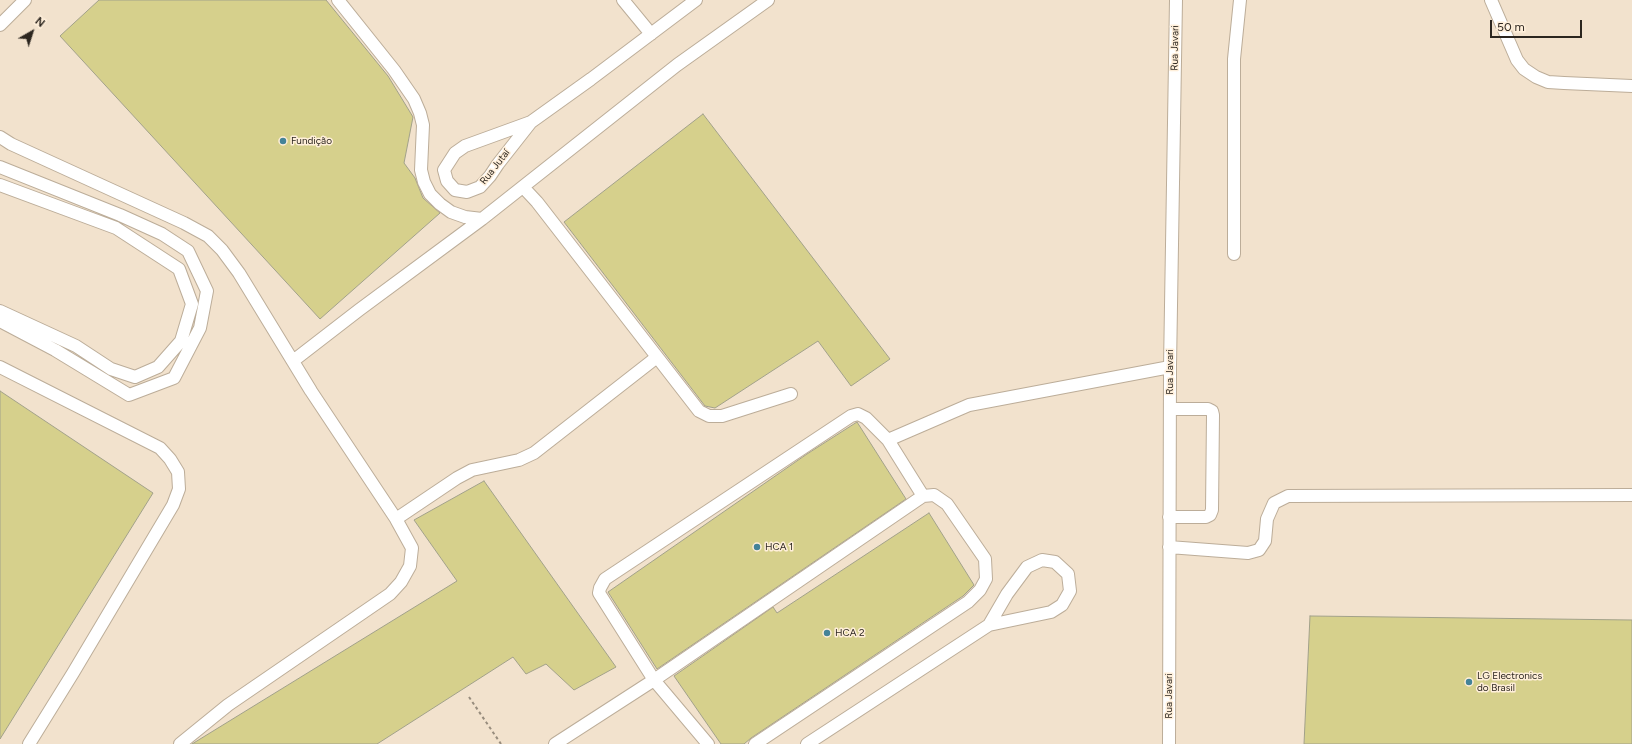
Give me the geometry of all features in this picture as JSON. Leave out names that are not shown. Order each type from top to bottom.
[{"type":"street","points":[[0,25],[25,0]]},
{"type":"street","points":[[338,0],[394,70],[414,99],[423,125],[421,170],[424,182],[430,194],[451,212],[465,218],[482,219]]},
{"type":"street","points":[[623,0],[651,34]]},
{"type":"street","name":"Rua Jutaí","points":[[531,122],[480,187],[467,192],[455,190],[447,181],[444,170],[455,153],[465,146],[531,122],[591,80],[696,0]]},
{"type":"street","points":[[293,361],[524,187],[677,65],[768,0]]},
{"type":"street","name":"Rua Javari","points":[[1169,744],[1170,367],[1176,0]]},
{"type":"street","points":[[1234,254],[1234,59],[1240,0]]},
{"type":"street","points":[[1491,0],[1516,60],[1524,69],[1536,77],[1548,82],[1564,84],[1632,86]]},
{"type":"street","points":[[0,137],[11,144],[208,236],[222,250],[239,273],[311,391],[396,519],[412,548],[410,566],[401,582],[390,594],[228,705],[180,744]]},
{"type":"street","points":[[0,167],[120,215],[162,234],[188,252],[207,291],[200,328],[174,378],[129,395],[55,350],[0,321]]},
{"type":"street","points":[[0,185],[116,228],[179,269],[192,304],[181,341],[158,368],[135,377],[111,369],[76,346],[0,311]]},
{"type":"street","points":[[524,187],[699,411],[709,416],[722,416],[791,394]]},
{"type":"street","points":[[396,519],[456,478],[472,470],[519,460],[534,453],[657,357]]},
{"type":"street","points":[[0,367],[160,448],[170,459],[178,472],[179,489],[174,506],[29,744]]},
{"type":"street","points":[[888,440],[969,405],[1170,367]]},
{"type":"street","points":[[1170,409],[1208,409],[1212,411],[1213,415],[1212,510],[1210,515],[1206,517],[1170,516]]},
{"type":"street","points":[[708,744],[654,680],[600,593],[600,588],[605,579],[851,416],[858,414],[866,418],[888,440],[923,496]]},
{"type":"street","points":[[1169,547],[1248,554],[1259,550],[1265,541],[1267,519],[1274,503],[1288,496],[1632,495]]},
{"type":"street","points":[[555,744],[654,680],[923,496],[934,496],[947,504],[985,559],[986,579],[980,590],[968,602],[755,744]]},
{"type":"street","points":[[807,744],[989,625],[1051,612],[1062,605],[1070,591],[1068,574],[1055,562],[1042,560],[1028,567],[1007,594],[989,625]]},
{"type":"path","points":[[469,698],[501,744]]},
{"type":"building","name":"Fundição","points":[[99,0],[326,0],[388,76],[413,117],[404,163],[415,178],[423,198],[440,213],[320,319],[60,36]]},
{"type":"building","points":[[703,114],[890,359],[851,386],[818,341],[715,408],[705,406],[564,222]]},
{"type":"building","points":[[0,391],[153,493],[0,739]]},
{"type":"building","name":"HCA 1","points":[[857,422],[906,499],[657,669],[608,592],[807,454]]},
{"type":"building","points":[[484,481],[616,667],[574,690],[546,664],[526,674],[513,657],[377,744],[192,744],[457,581],[414,520]]},
{"type":"building","name":"HCA 2","points":[[929,513],[974,585],[963,596],[744,744],[721,744],[674,676],[773,607],[777,613]]},
{"type":"building","name":"LG Electronics do Brasil","points":[[1310,616],[1632,620],[1632,744],[1304,744]]},
{"type":"place","name":"Fundição","points":[[283,141]]},
{"type":"place","name":"HCA 1","points":[[757,547]]},
{"type":"place","name":"HCA 2","points":[[827,633]]},
{"type":"place","name":"LG Electronics do Brasil","points":[[1469,682]]}]
